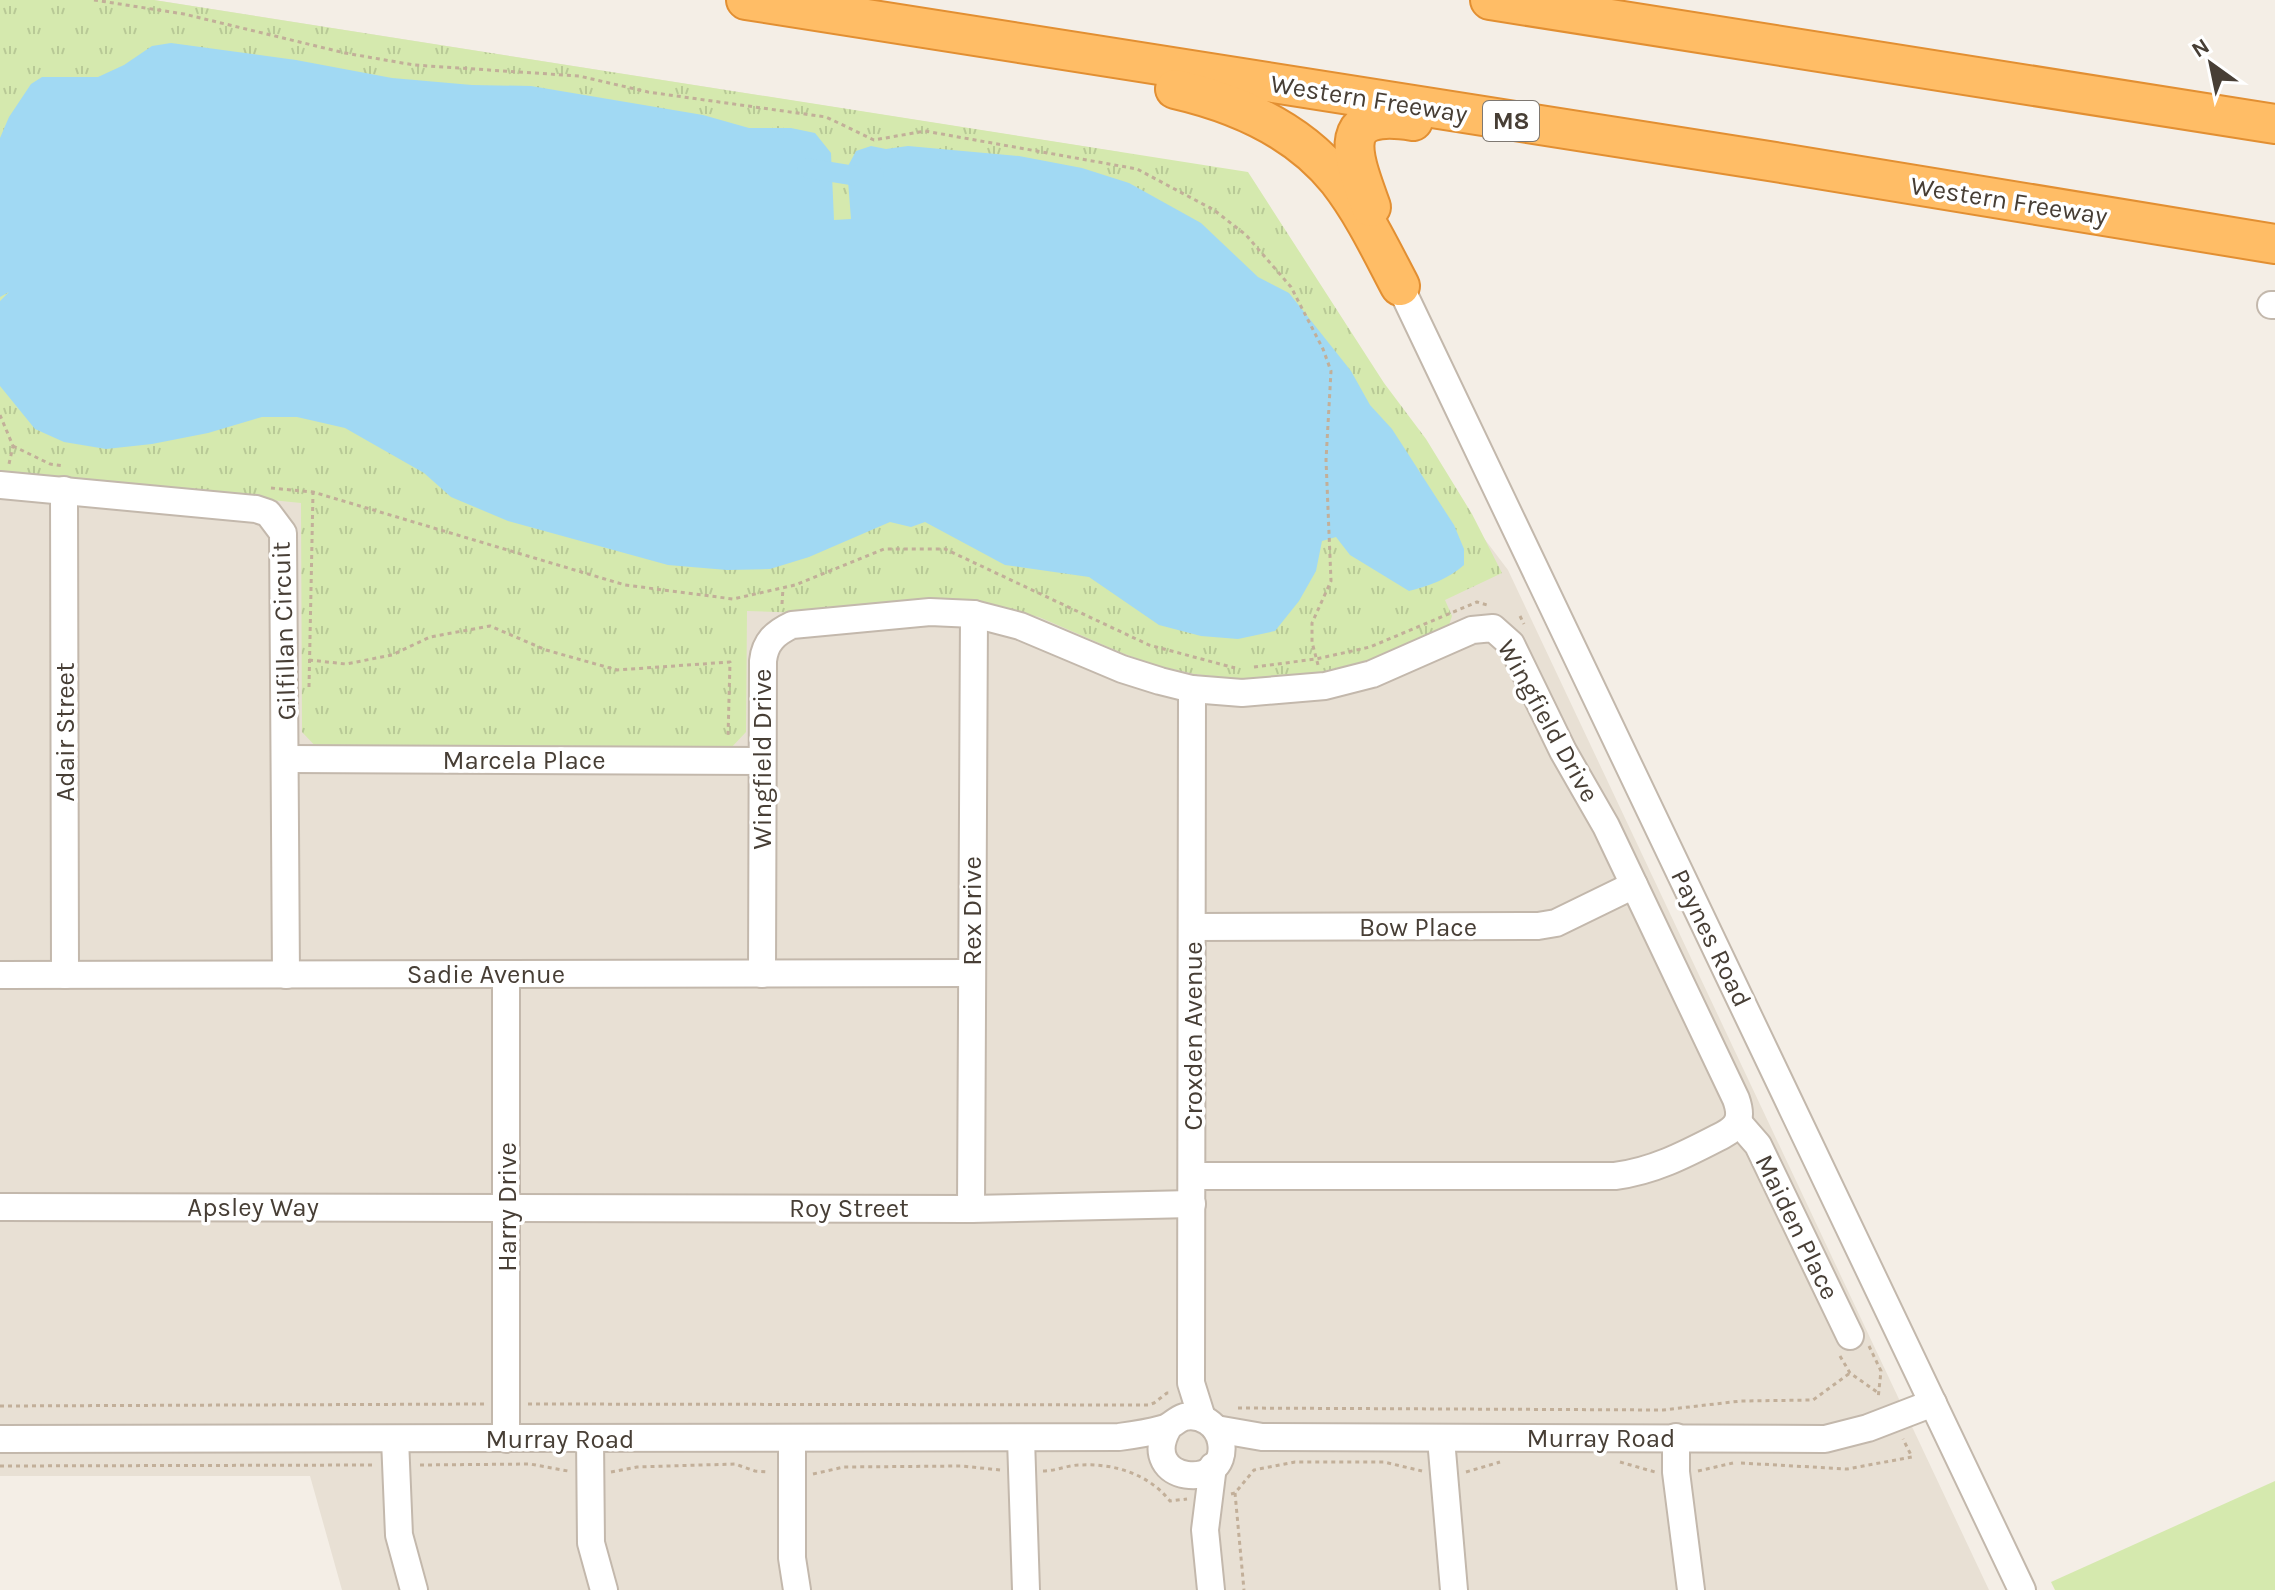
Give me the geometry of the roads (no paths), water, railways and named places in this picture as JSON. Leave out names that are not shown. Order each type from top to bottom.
[{"type":"highway","name":"Western Freeway","points":[[746,0],[2275,244]]},
{"type":"highway","points":[[1490,0],[2275,124]]},
{"type":"highway","points":[[821,11],[1106,72],[1202,95],[1237,107],[1293,138],[1337,178],[1367,224],[1400,286]]},
{"type":"highway","points":[[1400,286],[1354,157],[1356,134],[1371,122],[1397,119],[1527,139],[1769,161]]},
{"type":"street","name":"Paynes Road","points":[[1400,286],[2022,1590]]},
{"type":"street","name":"Gilfillan Circuit","points":[[1,485],[64,478],[256,509],[268,513],[276,522],[285,542],[286,975]]},
{"type":"street","name":"Adair Street","points":[[64,478],[65,975]]},
{"type":"street","name":"Wingfield Drive","points":[[762,974],[764,650],[779,631],[792,625],[930,612],[974,614],[1057,640],[1122,669],[1192,689],[1242,693],[1325,686],[1372,674],[1484,627],[1502,634],[1511,644],[1563,751],[1606,826],[1736,1099],[1740,1116],[1738,1122]]},
{"type":"street","name":"Rex Drive","points":[[971,1209],[974,614]]},
{"type":"street","name":"Croxden Avenue","points":[[1192,689],[1192,1204],[1198,1404],[1220,1438],[1212,1496]]},
{"type":"street","name":"Marcela Place","points":[[287,759],[762,761]]},
{"type":"street","name":"Bow Place","points":[[1193,927],[1538,926],[1556,923],[1634,885]]},
{"type":"street","name":"Sadie Avenue","points":[[0,975],[971,973]]},
{"type":"street","name":"Harry Drive","points":[[506,974],[506,1439]]},
{"type":"street","points":[[1192,1176],[1615,1176],[1659,1167],[1734,1129],[1738,1122]]},
{"type":"street","name":"Maiden Place","points":[[1738,1122],[1758,1145],[1850,1336]]},
{"type":"street","name":"Roy Street","points":[[507,1206],[971,1209],[1192,1204]]},
{"type":"street","name":"Apsley Way","points":[[0,1207],[507,1206]]},
{"type":"street","name":"Murray Road","points":[[0,1439],[396,1452],[506,1439],[1119,1437],[1171,1425],[1192,1416],[1198,1404],[1262,1437],[1825,1439],[1868,1428],[1933,1403]]},
{"type":"street","points":[[1171,1425],[1161,1446],[1171,1466],[1212,1496],[1205,1530],[1211,1590]]},
{"type":"street","name":"Murray Road","points":[[1119,1437],[1191,1477],[1200,1475],[1217,1461],[1262,1437]]},
{"type":"street","points":[[1676,1437],[1676,1472],[1691,1590]]},
{"type":"street","points":[[590,1438],[591,1543],[604,1590]]},
{"type":"street","points":[[792,1438],[792,1558],[797,1590]]},
{"type":"street","points":[[1021,1439],[1026,1590]]},
{"type":"street","points":[[1441,1439],[1454,1590]]},
{"type":"street","points":[[396,1452],[399,1535],[414,1590]]},
{"type":"water","points":[[171,43],[296,60],[392,78],[531,86],[703,115],[749,128],[791,128],[815,133],[831,153],[834,220],[851,219],[847,168],[856,151],[871,146],[886,149],[908,146],[1019,156],[1082,168],[1129,183],[1201,223],[1258,277],[1289,293],[1351,371],[1370,405],[1392,429],[1454,525],[1464,549],[1464,565],[1438,581],[1409,591],[1350,555],[1336,537],[1322,541],[1316,571],[1299,601],[1275,631],[1238,639],[1201,636],[1159,625],[1089,577],[1005,565],[925,522],[911,527],[890,522],[809,557],[770,569],[727,570],[668,565],[508,521],[451,497],[424,473],[345,428],[297,417],[262,417],[208,433],[106,449],[64,442],[35,429],[0,386],[0,301],[9,292],[0,297],[0,138],[9,117],[31,84],[42,77],[98,77],[124,65],[152,46]]},
{"type":"waterway","points":[[807,168],[874,176]]}]
